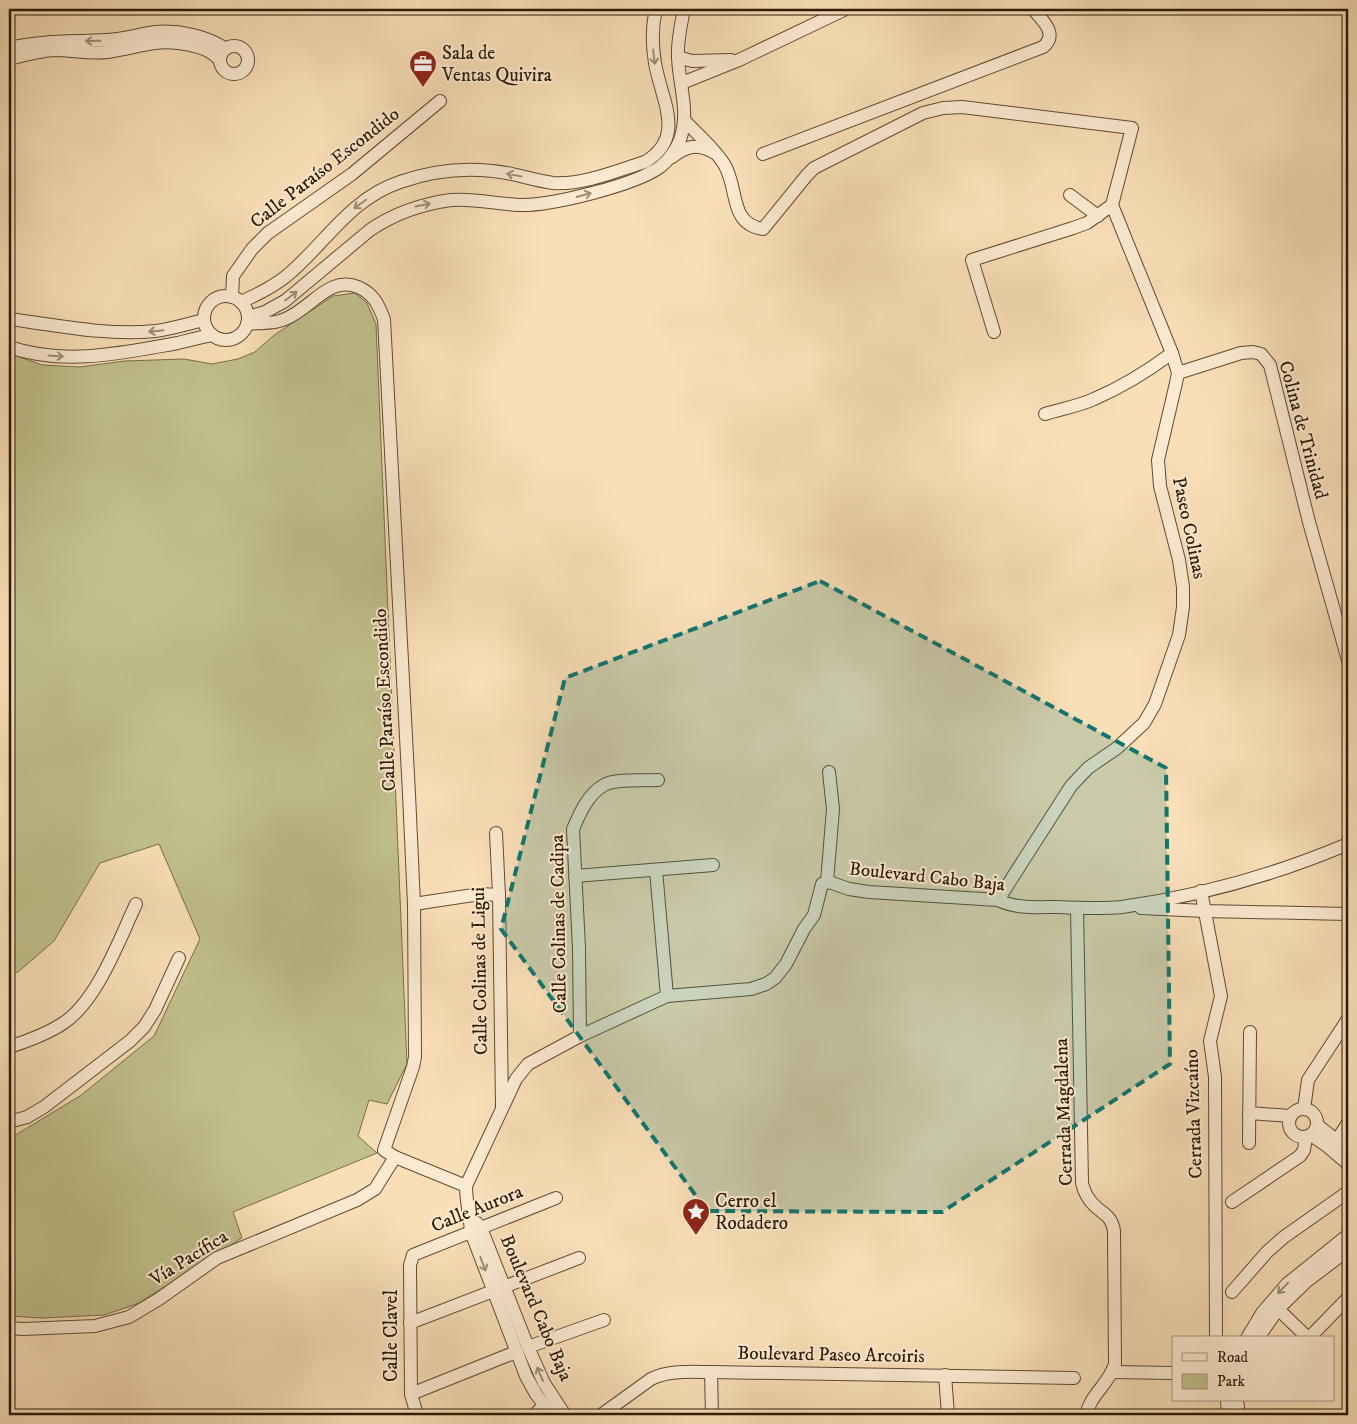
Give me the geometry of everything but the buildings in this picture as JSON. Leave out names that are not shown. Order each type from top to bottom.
[{"type":"street","points":[[236,299],[244,306],[247,320],[244,330],[225,340],[212,335],[208,331],[204,320],[207,306],[211,301],[218,297],[236,299],[276,284],[290,273],[355,207],[378,192],[397,183],[428,173],[464,169],[512,174],[554,183],[575,182],[645,162],[654,156],[665,142],[669,124],[655,64],[652,40],[656,9]]},
{"type":"street","points":[[668,160],[676,148],[685,121],[678,57],[678,41],[684,9]]},
{"type":"street","points":[[682,83],[739,60],[846,9]]},
{"type":"street","points":[[763,154],[1043,47],[1048,43],[1050,32],[1033,9]]},
{"type":"street","points":[[9,48],[43,42],[109,40],[170,32],[206,39],[223,54],[182,43],[162,41],[107,52],[53,50],[9,59]]},
{"type":"street","points":[[678,57],[692,61],[739,60]]},
{"type":"street","name":"Calle Paraíso Escondido","points":[[236,299],[233,276],[252,249],[268,233],[352,174],[440,102]]},
{"type":"street","points":[[685,121],[717,154],[725,166],[730,176],[741,216],[749,225],[763,229],[806,175],[814,168],[923,113],[943,108],[962,107],[1132,128],[1112,205],[1098,216],[1073,228],[972,260],[994,332]]},
{"type":"street","points":[[247,320],[285,301],[383,221],[414,207],[453,200],[488,201],[519,205],[548,203],[633,180],[654,171],[683,150],[699,146],[717,154]]},
{"type":"street","points":[[1070,196],[1098,216]]},
{"type":"street","name":"Paseo Colinas","points":[[998,900],[1071,786],[1088,768],[1117,748],[1144,723],[1155,704],[1179,636],[1183,607],[1183,587],[1179,560],[1160,486],[1158,460],[1172,406],[1178,373],[1172,353],[1112,205]]},
{"type":"street","name":"Calle Paraíso Escondido","points":[[247,320],[267,323],[284,320],[308,306],[330,288],[336,285],[348,284],[374,297],[384,319],[414,904],[415,1058],[384,1148],[385,1152],[395,1158]]},
{"type":"street","points":[[9,319],[101,332],[168,329],[204,320]]},
{"type":"street","points":[[9,347],[31,354],[84,358],[112,355],[212,335]]},
{"type":"street","name":"Colina de Trinidad","points":[[1178,373],[1241,353],[1253,352],[1261,354],[1272,370],[1306,513],[1348,660]]},
{"type":"street","points":[[1045,414],[1109,393],[1172,353]]},
{"type":"street","points":[[827,882],[832,809],[829,772]]},
{"type":"street","name":"Calle Colinas de Cadipa","points":[[580,1036],[580,948],[573,829],[580,811],[604,785],[619,782],[658,780]]},
{"type":"street","name":"Calle Colinas de Ligui","points":[[496,833],[499,895],[502,1108]]},
{"type":"street","name":"Boulevard Cabo Baja","points":[[1121,907],[1201,892],[1314,858],[1348,844]]},
{"type":"street","points":[[575,876],[713,865]]},
{"type":"street","points":[[656,870],[668,996]]},
{"type":"street","name":"Boulevard Cabo Baja","points":[[548,1410],[531,1386],[522,1350],[470,1218],[466,1201],[466,1186],[516,1079],[528,1064],[580,1036],[668,996],[751,989],[766,984],[775,978],[786,964],[804,929],[814,915],[822,884],[827,882],[848,889],[869,892],[998,900],[1018,906],[1348,914]]},
{"type":"street","name":"Cerrada Vizcaíno","points":[[1201,892],[1221,996],[1210,1041],[1216,1077],[1216,1336]]},
{"type":"street","points":[[414,904],[480,894],[499,895]]},
{"type":"street","points":[[9,1047],[38,1038],[64,1024],[84,1004],[97,984],[136,904]]},
{"type":"street","name":"Cerrada Magdalena","points":[[1077,908],[1082,1183],[1087,1197],[1095,1207],[1108,1215],[1113,1226],[1115,1364],[1112,1372]]},
{"type":"street","points":[[9,1122],[27,1117],[44,1107],[130,1041],[144,1027],[155,1010],[179,958]]},
{"type":"street","points":[[1304,1109],[1308,1080],[1348,1019]]},
{"type":"street","points":[[1249,1143],[1250,1032]]},
{"type":"street","points":[[1232,1202],[1300,1156],[1311,1132],[1314,1114],[1304,1109],[1299,1110],[1291,1116],[1289,1122],[1289,1128],[1293,1134],[1299,1137],[1311,1132],[1337,1140],[1348,1149]]},
{"type":"street","points":[[1249,1113],[1291,1116]]},
{"type":"street","points":[[1337,1140],[1348,1123]]},
{"type":"street","points":[[1311,1132],[1348,1164]]},
{"type":"street","points":[[395,1158],[466,1186]]},
{"type":"street","name":"Vía Pacífica","points":[[9,1328],[31,1329],[95,1326],[128,1317],[159,1299],[217,1258],[357,1200],[375,1189],[395,1158]]},
{"type":"street","points":[[1232,1292],[1267,1252],[1284,1237],[1348,1192]]},
{"type":"street","name":"Calle Aurora","points":[[413,1255],[556,1198]]},
{"type":"street","points":[[1248,1336],[1270,1302],[1303,1277],[1348,1235]]},
{"type":"street","points":[[1259,1336],[1303,1277],[1348,1250]]},
{"type":"street","name":"Calle Clavel","points":[[413,1255],[410,1265],[410,1394],[417,1415]]},
{"type":"street","points":[[410,1323],[580,1258]]},
{"type":"street","points":[[1311,1336],[1348,1298]]},
{"type":"street","points":[[1278,1309],[1307,1336]]},
{"type":"street","points":[[410,1394],[604,1320]]},
{"type":"street","name":"Boulevard Cabo Baja","points":[[522,1350],[566,1415]]},
{"type":"street","points":[[711,1372],[712,1415]]},
{"type":"street","points":[[1086,1415],[1093,1396],[1112,1372],[1172,1373]]},
{"type":"street","name":"Boulevard Paseo Arcoiris","points":[[601,1415],[633,1391],[659,1375],[671,1373],[1074,1378]]},
{"type":"street","points":[[945,1375],[948,1415]]},
{"type":"street","points":[[1227,1402],[1228,1415]]},
{"type":"street","points":[[1237,1402],[1239,1415]]},
{"type":"street","points":[[534,1415],[548,1410]]},
{"type":"highlighted area","points":[[820,581],[1166,768],[1170,1064],[942,1212],[707,1211],[501,929],[565,678]]},
{"type":"green space","points":[[355,293],[367,303],[376,324],[407,1064],[387,1104],[369,1100],[358,1136],[377,1153],[233,1212],[242,1238],[139,1303],[104,1315],[43,1318],[9,1316],[9,1139],[80,1096],[154,1036],[200,939],[159,844],[100,863],[54,941],[18,972],[9,973],[9,353],[42,365],[79,367],[125,361],[184,359],[212,364],[238,359],[255,352],[273,336],[333,296]]},
{"type":"place","name":"Sala de Ventas Quivira","points":[[423,88]]},
{"type":"place","name":"Cerro el Rodadero","points":[[696,1236]]}]
